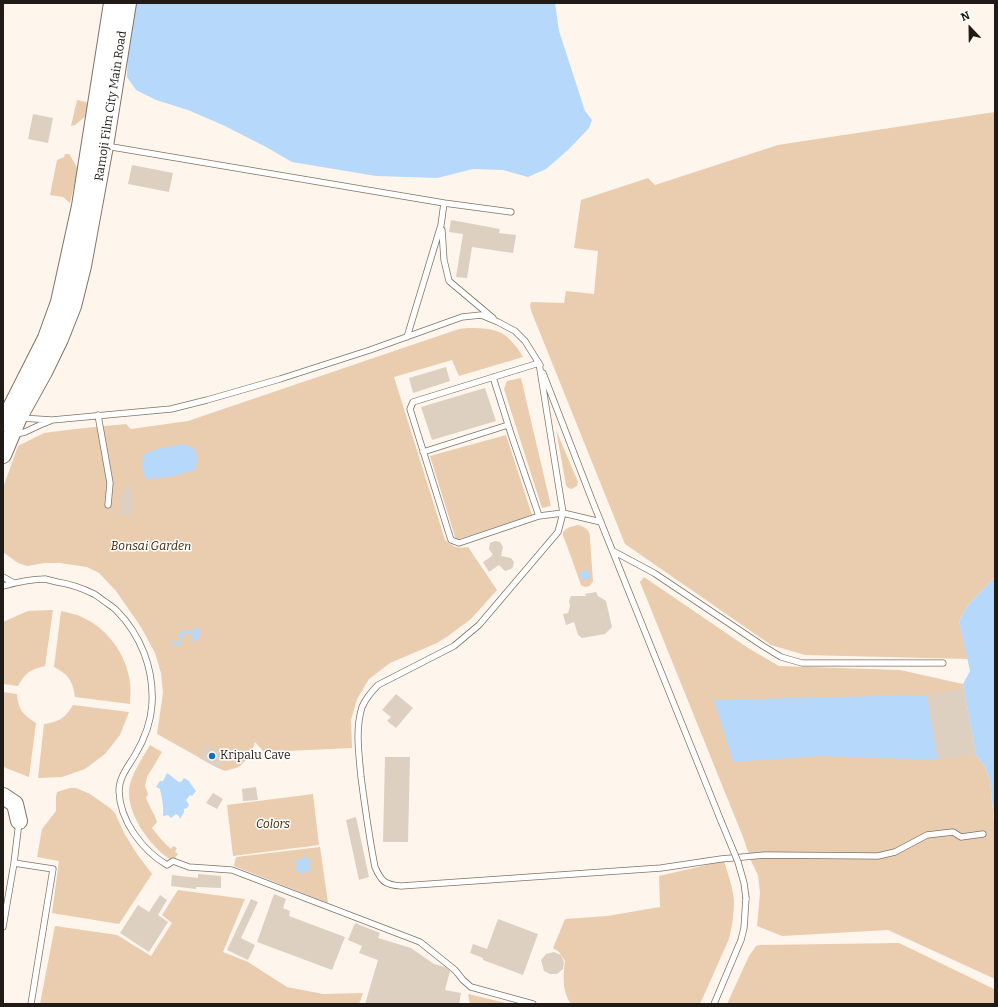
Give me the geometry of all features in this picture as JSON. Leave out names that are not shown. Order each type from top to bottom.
[{"type":"street","name":"Ramoji Film City Main Road","points":[[87,207],[105,146],[105,95],[112,3]]},
{"type":"street","name":"Ramoji Film City Main Road","points":[[87,207],[105,95],[128,3]]},
{"type":"street","points":[[3,455],[7,425],[44,372],[60,339],[73,306],[83,266],[87,207]]},
{"type":"street","points":[[3,796],[15,804],[19,821]]},
{"type":"street","points":[[3,813],[19,821]]},
{"type":"lane","points":[[105,146],[444,203],[511,212]]},
{"type":"lane","points":[[407,337],[441,225],[444,203]]},
{"type":"lane","points":[[441,225],[444,260],[449,281],[498,322]]},
{"type":"lane","points":[[7,425],[171,409],[200,402],[294,374],[407,337],[462,317],[481,316],[498,322],[515,331],[525,341],[539,363],[601,522],[738,862],[744,883],[746,898],[744,928],[741,940],[714,1004]]},
{"type":"lane","points":[[539,363],[413,402],[410,408],[451,540],[459,543],[539,516],[564,513],[601,522]]},
{"type":"lane","points":[[539,363],[564,513],[558,532],[480,625],[454,646],[378,685],[368,695],[363,706],[358,724],[358,749],[365,813],[375,867],[378,875],[384,882],[400,886],[661,868],[721,858],[765,855],[878,856],[895,852],[927,835],[953,832],[962,837],[983,834]]},
{"type":"lane","points":[[493,377],[539,516]]},
{"type":"lane","points":[[98,415],[110,483],[108,505]]},
{"type":"lane","points":[[7,425],[25,432],[52,420]]},
{"type":"lane","points":[[423,452],[508,425]]},
{"type":"lane","points":[[613,550],[654,573],[756,642],[781,657],[802,663],[943,663]]},
{"type":"lane","points":[[3,576],[14,583]]},
{"type":"lane","points":[[3,586],[44,579],[70,584],[94,594],[116,610],[133,630],[145,653],[151,678],[152,704],[147,730],[136,754],[122,777],[119,790],[126,821],[147,850],[158,859],[167,865],[173,861],[189,867],[232,870],[420,942],[455,970],[471,987],[532,1004]]},
{"type":"lane","points":[[3,927],[14,863],[19,821]]},
{"type":"lane","points":[[14,863],[53,869],[31,1004]]},
{"type":"green space","points":[[77,100],[88,104],[87,115],[75,125],[71,126]]},
{"type":"green space","points":[[995,112],[995,577],[968,605],[959,621],[968,659],[805,655],[771,645],[625,544],[532,313],[530,306],[531,302],[564,303],[566,291],[594,294],[598,251],[574,248],[581,200],[648,178],[655,185],[778,145]]},
{"type":"green space","points":[[65,154],[69,154],[78,169],[70,203],[63,197],[50,195],[57,160],[64,157]]},
{"type":"green space","name":"Bonsai Garden","points":[[459,329],[488,329],[503,334],[513,343],[523,357],[459,376],[452,360],[394,377],[445,540],[455,547],[468,547],[497,590],[471,619],[448,636],[437,643],[390,663],[369,679],[357,699],[351,720],[352,748],[264,752],[255,742],[250,756],[239,767],[225,771],[157,734],[163,693],[161,673],[155,653],[141,627],[116,591],[99,573],[87,567],[60,563],[45,563],[27,566],[18,563],[3,552],[3,488],[18,446],[44,433],[126,424],[131,429],[188,421]]},
{"type":"green space","points":[[521,378],[551,506],[542,508],[504,389],[507,381]]},
{"type":"green space","points":[[556,430],[578,482],[577,486],[572,489],[568,488],[566,485]]},
{"type":"green space","points":[[506,435],[532,515],[456,540],[430,456]]},
{"type":"green space","points":[[578,525],[587,530],[590,534],[593,581],[590,586],[586,587],[581,585],[563,536],[563,532],[566,529]]},
{"type":"green space","points":[[644,577],[748,648],[779,666],[900,670],[963,684],[976,755],[985,767],[990,780],[995,831],[995,979],[888,930],[782,936],[757,926],[760,893],[758,875],[640,582]]},
{"type":"green space","points":[[53,610],[45,666],[29,672],[18,686],[3,684],[3,622],[28,611]]},
{"type":"green space","points":[[61,611],[80,616],[100,628],[108,635],[120,652],[128,672],[130,704],[75,697],[73,687],[69,679],[63,672],[54,667]]},
{"type":"green space","points":[[3,692],[17,694],[20,708],[36,723],[29,777],[3,766]]},
{"type":"green space","points":[[73,705],[129,712],[120,735],[105,754],[85,769],[62,777],[38,778],[44,724],[61,719]]},
{"type":"green space","points":[[150,745],[162,752],[147,777],[145,786],[148,794],[146,798],[157,822],[152,828],[171,849],[173,846],[177,848],[175,852],[178,854],[173,861],[156,848],[148,838],[135,817],[131,805],[129,794],[130,784],[136,769]]},
{"type":"green space","points":[[70,788],[76,788],[90,794],[115,813],[124,833],[152,874],[119,924],[52,913],[59,861],[37,857],[42,829],[56,811],[57,792]]},
{"type":"green space","name":"Colors","points":[[313,794],[319,845],[233,856],[227,805]]},
{"type":"green space","points":[[320,847],[328,903],[234,866],[236,857]]},
{"type":"green space","points":[[724,861],[734,901],[732,925],[729,939],[700,1004],[571,1004],[565,989],[565,961],[559,952],[553,948],[565,919],[607,916],[660,907],[659,876]]},
{"type":"green space","points":[[178,890],[245,899],[223,952],[248,962],[287,987],[323,994],[363,993],[359,1004],[40,1004],[55,926],[117,935],[151,956],[172,923],[162,915]]},
{"type":"green space","points":[[899,943],[994,989],[995,1004],[727,1004],[749,956],[756,946]]},
{"type":"green space","points":[[468,994],[510,1004],[470,1004]]},
{"type":"water","points":[[136,3],[555,3],[559,31],[585,111],[592,120],[589,128],[568,150],[546,169],[528,177],[503,170],[473,169],[437,178],[376,176],[292,162],[225,126],[188,110],[156,100],[136,90],[127,77],[128,43]]},
{"type":"water","points":[[182,444],[194,448],[198,458],[195,470],[170,477],[146,479],[142,468],[143,455],[153,450]]},
{"type":"water","points":[[583,570],[587,570],[590,575],[587,580],[583,580],[580,577],[580,573]]},
{"type":"water","points":[[995,577],[995,831],[990,780],[985,767],[976,755],[963,684],[970,671],[959,621],[968,605]]},
{"type":"water","points":[[196,627],[199,628],[199,634],[198,638],[194,642],[192,640]]},
{"type":"water","points":[[927,695],[938,760],[823,756],[733,762],[714,700]]},
{"type":"water","points":[[167,773],[179,782],[184,778],[189,781],[196,791],[186,800],[189,805],[184,809],[180,819],[176,814],[171,818],[168,815],[163,816],[160,789],[156,787],[160,781],[163,781]]},
{"type":"water","points":[[305,855],[307,860],[312,861],[309,866],[312,872],[305,871],[302,876],[300,871],[294,870],[297,866],[295,860],[301,860]]},
{"type":"building","points":[[33,114],[53,118],[48,143],[28,139]]},
{"type":"building","points":[[132,165],[173,173],[169,192],[128,184]]},
{"type":"building","points":[[451,220],[500,229],[499,233],[516,235],[513,253],[472,247],[467,278],[456,277],[463,234],[449,232]]},
{"type":"building","points":[[446,367],[450,381],[413,393],[409,378]]},
{"type":"building","points":[[485,388],[496,421],[432,440],[421,407]]},
{"type":"building","points":[[123,485],[132,485],[132,515],[119,515],[120,494],[123,494]]},
{"type":"building","points":[[495,541],[500,542],[503,547],[501,556],[511,558],[514,562],[511,569],[505,571],[499,565],[489,572],[483,562],[493,555],[489,549],[490,543]]},
{"type":"building","points":[[596,592],[598,596],[606,601],[612,627],[605,634],[582,638],[578,635],[574,622],[566,625],[563,614],[568,613],[571,596],[586,596],[585,594]]},
{"type":"building","points":[[964,689],[976,755],[938,760],[927,695]]},
{"type":"building","points":[[396,694],[413,708],[396,728],[387,721],[391,717],[382,710]]},
{"type":"building","name":"Kripalu Cave","points":[[207,744],[226,754],[218,768],[199,758]]},
{"type":"building","points":[[385,757],[410,757],[408,842],[383,842]]},
{"type":"building","points":[[256,787],[258,800],[243,801],[242,789]]},
{"type":"building","points":[[213,793],[223,799],[217,809],[206,803]]},
{"type":"building","points":[[356,817],[369,877],[359,880],[346,820]]},
{"type":"building","points":[[198,874],[221,876],[221,888],[196,887],[196,889],[171,886],[172,875],[198,878]]},
{"type":"building","points":[[274,894],[286,899],[283,908],[290,911],[289,916],[345,937],[332,970],[257,942]]},
{"type":"building","points":[[160,895],[167,900],[158,915],[168,922],[149,952],[120,933],[138,905],[149,912]]},
{"type":"building","points":[[251,899],[258,902],[241,938],[255,945],[248,960],[227,950]]},
{"type":"building","points":[[498,919],[538,934],[523,975],[483,960],[483,958],[470,953],[473,944],[487,949]]},
{"type":"building","points":[[355,923],[380,933],[378,938],[411,948],[434,964],[445,967],[450,971],[445,990],[461,993],[459,1004],[365,1004],[378,960],[359,953],[362,946],[348,940]]},
{"type":"building","points":[[554,952],[561,955],[564,962],[563,969],[557,974],[550,974],[544,971],[541,960],[546,954]]},
{"type":"waterway","points":[[173,642],[174,644],[180,642],[182,632],[193,633]]},
{"type":"place","name":"Kripalu Cave","points":[[212,756]]}]
